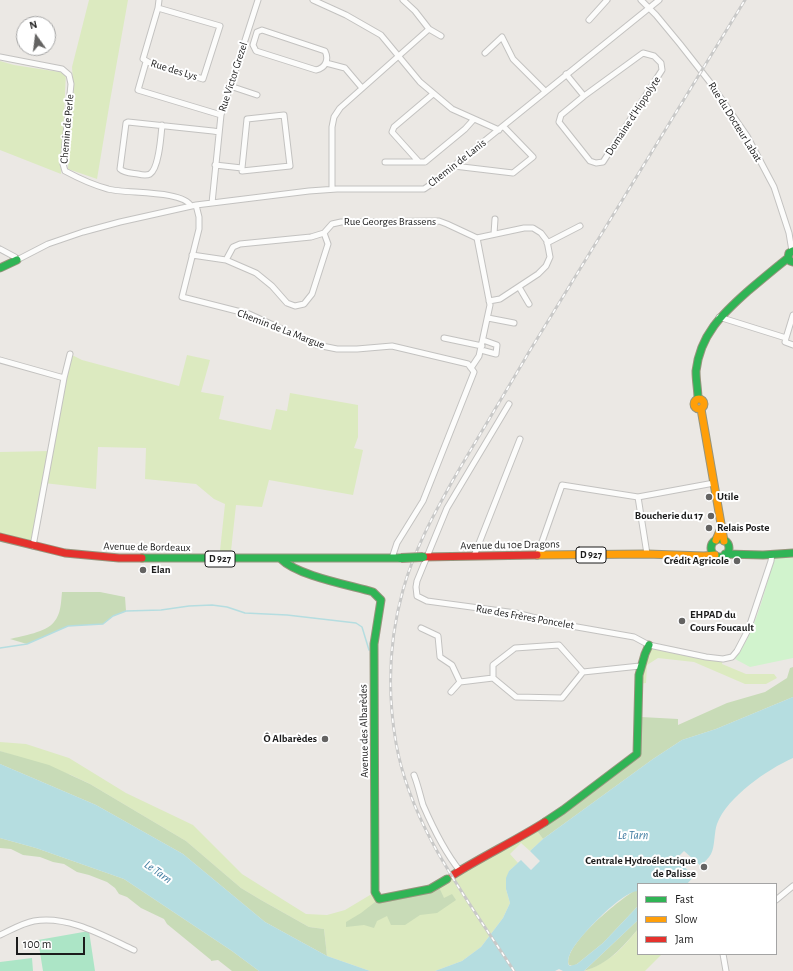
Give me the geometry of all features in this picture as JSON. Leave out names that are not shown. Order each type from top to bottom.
[{"type":"street","name":"Rue des Lys","points":[[159,0],[143,59],[146,62],[138,90],[221,115]]},
{"type":"street","name":"Rue Victor Grezel","points":[[212,203],[221,115],[258,0]]},
{"type":"street","points":[[313,0],[346,15],[381,35],[420,82],[433,94],[452,109],[499,130]]},
{"type":"street","points":[[403,0],[415,11],[429,29],[441,36]]},
{"type":"street","points":[[589,20],[607,0]]},
{"type":"street","name":"Rue du Docteur Labat","points":[[641,0],[650,8],[696,64],[747,136],[773,185],[789,233],[792,256]]},
{"type":"street","name":"Chemin de Lanis","points":[[193,205],[332,190],[424,189],[660,0]]},
{"type":"street","name":"Rue des Lys","points":[[146,62],[203,79],[220,26],[158,8]]},
{"type":"street","points":[[332,190],[332,127],[334,117],[340,108],[429,29]]},
{"type":"street","points":[[262,30],[325,51],[327,53],[326,63],[321,69],[316,70],[256,50],[253,45],[257,32],[262,30]]},
{"type":"street","points":[[246,37],[255,40]]},
{"type":"street","points":[[485,53],[502,37],[513,59],[545,91]]},
{"type":"street","name":"Domaine d'Hippolyte","points":[[643,53],[654,56],[661,63],[662,70],[603,162],[596,163],[590,161],[559,122],[561,115],[584,96],[643,53]]},
{"type":"street","name":"Chemin de Perle","points":[[0,57],[62,69],[69,75],[71,84],[63,164],[65,171],[117,192],[165,195],[186,201],[193,205]]},
{"type":"street","points":[[326,63],[345,68],[362,88]]},
{"type":"street","points":[[566,74],[584,96]]},
{"type":"street","points":[[230,86],[257,95]]},
{"type":"street","points":[[419,162],[392,132],[394,127],[433,94]]},
{"type":"street","points":[[215,165],[242,168],[242,171],[290,166],[284,115],[247,119],[242,168]]},
{"type":"street","points":[[385,162],[425,162],[465,129],[474,119]]},
{"type":"street","points":[[162,125],[160,145],[155,168],[151,174],[146,175],[123,171],[120,169],[126,123],[128,122],[162,125],[219,132]]},
{"type":"street","points":[[454,166],[513,173],[533,156],[503,126]]},
{"type":"street","points":[[0,268],[48,244],[71,236],[120,222],[193,205]]},
{"type":"street","name":"Chemin de La Margue","points":[[193,205],[200,221],[182,297],[249,314],[316,345],[337,350],[392,346],[468,364],[471,368]]},
{"type":"street","points":[[494,234],[495,218]]},
{"type":"street","name":"Rue Georges Brassens","points":[[226,260],[233,247],[236,246],[276,239],[311,237],[324,233],[332,224],[341,222],[438,221],[477,238]]},
{"type":"street","points":[[547,243],[580,226]]},
{"type":"street","points":[[392,558],[397,543],[418,511],[428,488],[474,372],[471,368],[479,356],[482,346],[490,305],[489,301],[477,238],[524,228],[533,228],[541,233],[547,243],[550,257],[546,266],[538,274],[500,299],[489,301]]},
{"type":"street","points":[[192,255],[226,260],[256,272],[272,286],[287,303],[295,306],[304,304],[312,294],[328,244],[324,233]]},
{"type":"street","points":[[0,249],[15,257],[17,260]]},
{"type":"street","points":[[713,551],[721,556],[724,545],[701,409],[704,407],[704,403],[702,400],[698,399],[696,381],[702,349],[709,331],[720,317],[770,272],[792,256]]},
{"type":"street","points":[[519,287],[529,304]]},
{"type":"street","points":[[793,315],[785,342],[793,344]]},
{"type":"street","points":[[720,317],[786,338]]},
{"type":"street","points":[[488,318],[514,323]]},
{"type":"street","points":[[444,338],[482,346]]},
{"type":"street","points":[[33,546],[64,378],[70,354]]},
{"type":"street","points":[[0,360],[64,378]]},
{"type":"street","points":[[426,557],[447,508],[509,404]]},
{"type":"street","points":[[474,556],[520,439]]},
{"type":"street","points":[[537,556],[562,486],[638,497],[714,483]]},
{"type":"street","points":[[638,497],[647,554]]},
{"type":"street","name":"Avenue de Bordeaux","points":[[0,537],[65,553],[119,558],[392,558]]},
{"type":"street","name":"Avenue du 10e Dragons","points":[[392,558],[647,554],[701,555],[713,551],[712,543],[724,545]]},
{"type":"street","points":[[724,545],[740,552],[772,554],[793,553]]},
{"type":"street","points":[[649,645],[706,657],[723,659],[732,657],[737,651],[754,615],[772,554]]},
{"type":"street","name":"Rue des Frères Poncelet","points":[[426,557],[416,587],[417,596],[427,601],[516,614],[560,624],[634,637],[649,645]]},
{"type":"street","name":"Avenue des Albarèdes","points":[[280,558],[287,565],[299,571],[373,592],[381,600],[374,644],[374,892],[379,899],[430,889],[478,859],[536,828],[563,810],[637,754],[640,666],[643,654],[649,645]]},
{"type":"street","points":[[421,628],[438,636],[440,657],[452,665],[460,682]]},
{"type":"street","points":[[492,678],[494,665],[515,648],[559,645],[583,672]]},
{"type":"street","points":[[451,692],[460,682],[492,678],[516,697],[562,698],[583,672],[640,666]]},
{"type":"street","points":[[414,775],[420,790],[423,804],[453,875]]},
{"type":"street","points":[[777,899],[793,886]]},
{"type":"street","points":[[0,935],[34,921],[68,923],[93,930],[134,950]]},
{"type":"street","points":[[723,955],[726,971]]},
{"type":"green space","points":[[89,0],[128,0],[97,179],[68,169],[73,82],[72,67]]},
{"type":"green space","points":[[0,61],[14,65],[66,73],[61,174],[0,150]]},
{"type":"green space","points":[[70,354],[82,360],[179,386],[187,355],[210,360],[201,392],[224,396],[219,419],[271,430],[276,409],[287,411],[290,393],[358,405],[358,437],[354,448],[363,450],[353,495],[269,480],[262,507],[236,505],[231,551],[220,551],[225,504],[214,499],[196,484],[145,479],[146,448],[98,447],[96,489],[44,483],[33,546],[0,537],[0,452],[50,451]]},
{"type":"green space","points":[[774,557],[793,558],[793,658],[750,667],[735,659],[749,636],[759,610]]},
{"type":"green space","points":[[62,592],[100,592],[125,597],[126,611],[113,616],[103,624],[68,626],[27,644],[10,639],[34,633],[51,625],[59,612]]},
{"type":"green space","points":[[649,645],[723,659],[722,664],[746,674],[774,674],[777,678],[766,684],[745,684],[694,662],[658,658],[647,665],[646,683],[639,684]]},
{"type":"green space","points":[[793,667],[793,697],[716,729],[682,740],[653,759],[543,839],[535,828],[636,756],[641,717],[678,719],[678,725],[727,703],[765,692],[787,678],[790,668]]},
{"type":"green space","points":[[0,742],[26,744],[69,758],[126,793],[193,825],[242,874],[306,914],[327,915],[345,910],[375,892],[379,899],[430,889],[444,882],[478,859],[535,828],[543,839],[530,851],[521,843],[510,854],[518,863],[509,871],[506,889],[510,903],[503,918],[481,947],[462,961],[435,971],[370,971],[327,956],[324,929],[309,927],[241,888],[186,841],[90,784],[71,775],[0,751]]},
{"type":"green space","points":[[0,751],[49,765],[90,784],[186,841],[241,888],[309,927],[324,929],[327,956],[265,922],[183,854],[96,805],[0,764]]},
{"type":"green space","points":[[0,838],[36,848],[124,879],[232,951],[259,971],[232,971],[218,960],[211,961],[167,924],[164,919],[141,908],[127,897],[119,894],[115,888],[107,882],[77,872],[64,864],[40,857],[23,855],[11,849],[0,848]]},
{"type":"green space","points":[[438,885],[444,898],[452,894],[456,900],[437,913],[420,915],[405,925],[391,925],[387,916],[377,921],[374,928],[364,925],[346,927],[346,922],[379,899]]},
{"type":"green space","points":[[634,891],[637,891],[637,907],[603,943],[577,964],[573,966],[569,965],[569,957],[582,936],[616,904]]},
{"type":"green space","points":[[637,921],[637,930],[620,949],[607,960],[584,971]]},
{"type":"green space","points":[[637,930],[637,955],[661,955],[645,971],[585,971],[609,959],[626,944]]},
{"type":"green space","points":[[89,931],[95,971],[43,971],[38,940]]},
{"type":"green space","points":[[32,958],[33,971],[0,971],[0,962]]},
{"type":"water","name":"Le Tarn","points":[[793,697],[793,758],[772,769],[749,785],[730,804],[722,814],[717,824],[711,854],[701,866],[684,851],[676,859],[694,876],[688,883],[637,883],[637,891],[621,899],[600,917],[581,938],[569,955],[568,964],[570,966],[577,964],[603,943],[637,907],[637,921],[584,971],[563,971],[559,969],[555,971],[435,971],[462,961],[481,947],[503,918],[510,903],[506,889],[506,878],[509,871],[521,860],[531,870],[540,861],[530,851],[543,839],[653,759],[682,740],[716,729]]},
{"type":"water","name":"Le Tarn","points":[[0,764],[96,805],[183,854],[265,922],[327,956],[370,971],[259,971],[232,951],[124,879],[36,848],[0,838]]},
{"type":"waterway","points":[[0,648],[27,644],[68,626],[103,624],[113,616],[126,611],[161,610],[189,606],[212,605],[227,607],[245,613],[287,615],[356,623],[362,627],[369,650]]},
{"type":"railway","points":[[514,971],[443,862],[414,804],[403,774],[396,743],[391,704],[392,647],[398,609],[407,575],[418,547],[453,480],[529,352],[745,0]]},
{"type":"traffic: fast","points":[[793,251],[789,253],[788,258],[793,262]]},
{"type":"traffic: fast","points":[[698,399],[696,371],[698,358],[707,336],[729,308],[788,258]]},
{"type":"traffic: fast","points":[[0,268],[17,260]]},
{"type":"traffic: fast","points":[[720,539],[726,542],[729,548],[726,554],[720,557],[714,554],[711,548],[714,542],[720,539]]},
{"type":"traffic: fast","points":[[725,554],[763,555],[793,553]]},
{"type":"traffic: fast","points":[[401,558],[423,557]]},
{"type":"traffic: fast","points":[[142,558],[401,558]]},
{"type":"traffic: fast","points":[[281,559],[289,565],[311,575],[373,592],[381,600],[374,644],[375,892],[379,899],[430,889],[447,879]]},
{"type":"traffic: fast","points":[[545,822],[637,754],[639,675],[649,645]]},
{"type":"traffic: slow","points":[[697,399],[701,399],[703,400],[704,404],[703,408],[697,409],[694,406],[694,402],[697,399]]},
{"type":"traffic: slow","points":[[701,409],[724,541]]},
{"type":"traffic: slow","points":[[716,540],[721,528]]},
{"type":"traffic: slow","points":[[537,555],[715,555]]},
{"type":"traffic: jam","points":[[0,537],[65,553],[119,558],[142,558]]},
{"type":"traffic: jam","points":[[423,557],[537,555]]},
{"type":"traffic: jam","points":[[453,875],[545,822]]},
{"type":"place","name":"Utile","points":[[709,497]]},
{"type":"place","name":"Boucherie du 17","points":[[711,516]]},
{"type":"place","name":"Relais Poste","points":[[709,528]]},
{"type":"place","name":"Crédit Agricole","points":[[737,561]]},
{"type":"place","name":"Elan","points":[[143,570]]},
{"type":"place","name":"EHPAD du Cours Foucault","points":[[682,621]]},
{"type":"place","name":"Ô Albarèdes","points":[[325,739]]},
{"type":"place","name":"Centrale Hydroélectrique de Palisse","points":[[704,867]]}]
